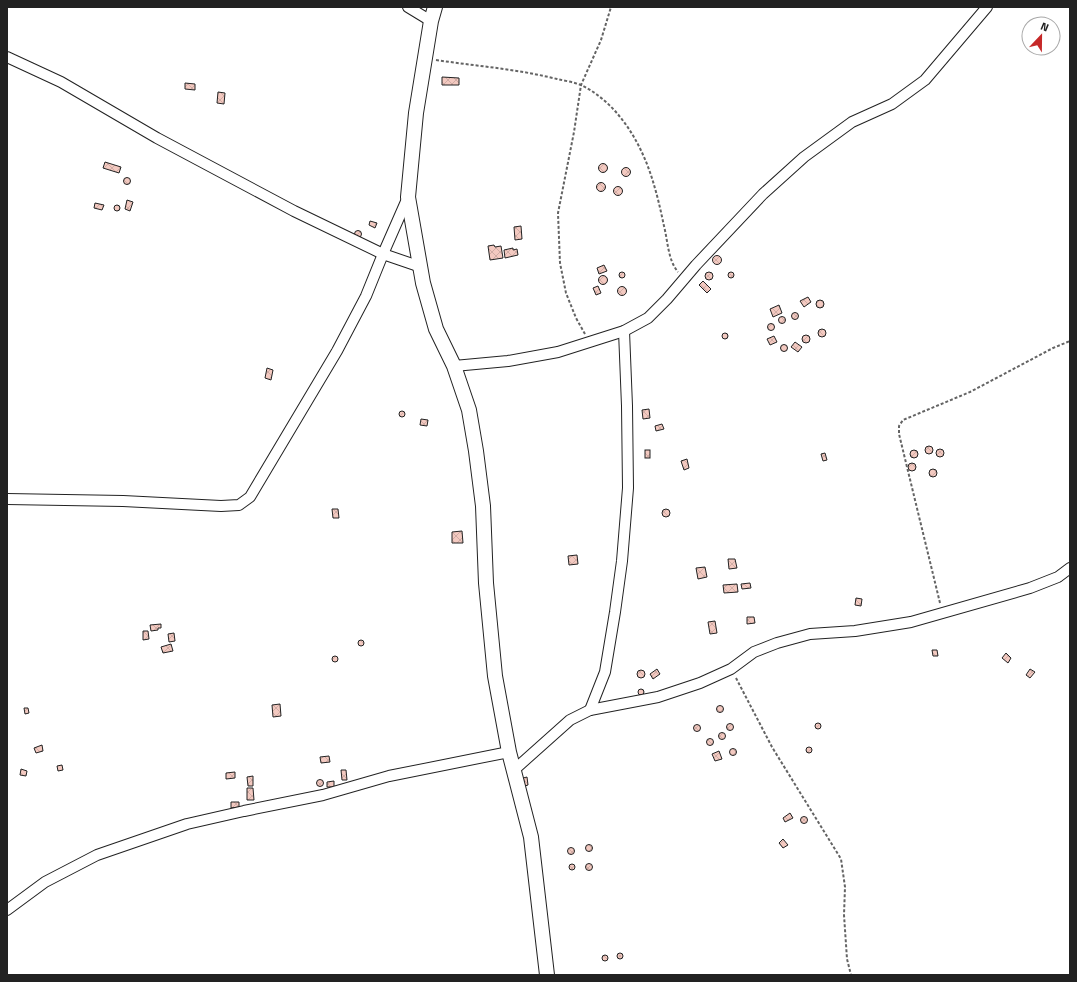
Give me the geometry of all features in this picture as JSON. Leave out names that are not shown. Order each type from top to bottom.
[{"type":"street","points":[[408,7],[431,22]]},
{"type":"street","points":[[435,7],[431,22],[416,113],[408,197],[423,283],[436,329],[454,366],[468,410],[476,451],[483,506],[486,583],[495,676],[509,752],[531,837],[547,975]]},
{"type":"street","points":[[454,366],[508,361],[558,352],[624,331],[648,318],[763,194],[804,157],[852,122],[892,104],[925,80],[987,7]]},
{"type":"street","points":[[7,56],[61,82],[157,138],[294,211],[383,254],[420,267]]},
{"type":"street","points":[[7,499],[123,501],[221,506],[239,505],[250,497],[338,351],[366,296],[408,197]]},
{"type":"street","points":[[590,710],[604,672],[615,612],[622,561],[628,488],[624,331]]},
{"type":"street","points":[[514,770],[570,720],[590,710],[658,698],[700,683],[731,669],[754,652],[777,643],[810,634],[855,631],[911,622],[1030,588],[1058,577],[1070,568]]},
{"type":"street","points":[[7,910],[45,882],[97,855],[187,824],[323,795],[389,776],[509,752]]},
{"type":"path","points":[[589,342],[576,318],[566,293],[560,263],[558,213],[574,132],[581,85],[601,40],[611,7]]},
{"type":"path","points":[[425,59],[543,76],[581,85],[598,95],[612,106],[625,123],[641,152],[654,183],[671,260],[675,268],[684,279]]},
{"type":"path","points":[[942,612],[928,550],[913,495],[899,434],[899,426],[903,420],[970,392],[1052,348],[1070,341]]},
{"type":"path","points":[[731,669],[772,747],[841,860],[845,887],[844,915],[847,959],[851,975]]},
{"type":"building","points":[[442,77],[459,78],[459,85],[442,85]]},
{"type":"building","points":[[185,83],[195,84],[195,90],[185,89]]},
{"type":"building","points":[[218,92],[225,93],[224,104],[217,103]]},
{"type":"building","points":[[105,162],[121,167],[119,173],[103,168]]},
{"type":"building","points":[[601,164],[605,164],[607,168],[605,172],[601,172],[599,170],[599,166]]},
{"type":"building","points":[[624,168],[628,168],[630,172],[628,176],[624,176],[622,174],[622,170]]},
{"type":"building","points":[[127,177],[130,178],[130,184],[127,185],[124,184],[123,181],[124,178]]},
{"type":"building","points":[[599,183],[603,183],[605,187],[603,191],[599,191],[597,189],[597,185]]},
{"type":"building","points":[[616,187],[620,187],[622,191],[620,195],[616,195],[614,193],[614,189]]},
{"type":"building","points":[[127,200],[133,202],[130,211],[125,209]]},
{"type":"building","points":[[95,203],[104,205],[102,210],[94,208]]},
{"type":"building","points":[[117,205],[120,208],[117,211],[114,208]]},
{"type":"building","points":[[370,221],[377,223],[375,228],[369,225]]},
{"type":"building","points":[[521,226],[522,239],[515,240],[514,227]]},
{"type":"building","points":[[358,231],[361,234],[358,237],[355,234]]},
{"type":"building","points":[[494,245],[495,247],[501,246],[503,258],[490,260],[488,246]]},
{"type":"building","points":[[513,248],[513,250],[517,249],[518,255],[505,258],[504,250]]},
{"type":"building","points":[[715,256],[719,256],[721,260],[719,264],[715,264],[713,262],[713,258]]},
{"type":"building","points":[[604,265],[607,271],[599,274],[597,268]]},
{"type":"building","points":[[622,272],[625,275],[622,278],[619,275]]},
{"type":"building","points":[[707,272],[711,272],[713,276],[711,280],[707,280],[705,278],[705,274]]},
{"type":"building","points":[[731,272],[734,275],[731,278],[728,275]]},
{"type":"building","points":[[601,276],[605,276],[607,280],[605,284],[601,284],[599,282],[599,278]]},
{"type":"building","points":[[703,281],[711,289],[707,293],[699,285]]},
{"type":"building","points":[[598,286],[601,293],[596,295],[593,288]]},
{"type":"building","points":[[620,287],[624,287],[626,291],[624,295],[620,295],[618,293],[618,289]]},
{"type":"building","points":[[808,297],[811,302],[804,307],[800,301]]},
{"type":"building","points":[[818,300],[822,300],[824,304],[822,308],[818,308],[816,306],[816,302]]},
{"type":"building","points":[[779,305],[782,313],[773,317],[770,309]]},
{"type":"building","points":[[795,312],[798,313],[798,319],[795,320],[792,319],[791,316],[792,313]]},
{"type":"building","points":[[782,316],[785,317],[785,323],[782,324],[779,323],[778,320],[779,317]]},
{"type":"building","points":[[771,323],[774,324],[774,330],[771,331],[768,330],[767,327],[768,324]]},
{"type":"building","points":[[820,329],[824,329],[826,333],[824,337],[820,337],[818,335],[818,331]]},
{"type":"building","points":[[725,333],[728,336],[725,339],[722,336]]},
{"type":"building","points":[[804,335],[808,335],[810,339],[808,343],[804,343],[802,341],[802,337]]},
{"type":"building","points":[[774,336],[777,342],[770,345],[767,339]]},
{"type":"building","points":[[795,342],[802,347],[798,352],[791,347]]},
{"type":"building","points":[[784,344],[787,345],[787,351],[784,352],[781,351],[780,348],[781,345]]},
{"type":"building","points":[[267,368],[273,370],[271,380],[265,378]]},
{"type":"building","points":[[649,409],[650,418],[643,419],[642,410]]},
{"type":"building","points":[[402,411],[405,414],[402,417],[399,414]]},
{"type":"building","points":[[421,419],[428,420],[427,426],[420,425]]},
{"type":"building","points":[[662,424],[664,429],[656,431],[655,426]]},
{"type":"building","points":[[929,446],[932,447],[932,453],[929,454],[926,453],[925,450],[926,447]]},
{"type":"building","points":[[940,449],[943,450],[943,456],[940,457],[937,456],[936,453],[937,450]]},
{"type":"building","points":[[645,450],[650,450],[650,458],[645,458]]},
{"type":"building","points":[[914,450],[917,451],[917,457],[914,458],[911,457],[910,454],[911,451]]},
{"type":"building","points":[[825,453],[827,460],[823,461],[821,454]]},
{"type":"building","points":[[687,459],[689,468],[684,470],[681,461]]},
{"type":"building","points":[[912,463],[915,464],[915,470],[912,471],[909,470],[908,467],[909,464]]},
{"type":"building","points":[[933,469],[936,470],[936,476],[933,477],[930,476],[929,473],[930,470]]},
{"type":"building","points":[[332,509],[338,509],[339,518],[333,518]]},
{"type":"building","points":[[666,509],[669,510],[669,516],[666,517],[663,516],[662,513],[663,510]]},
{"type":"building","points":[[462,531],[463,543],[452,543],[452,532]]},
{"type":"building","points":[[577,555],[578,564],[569,565],[568,556]]},
{"type":"building","points":[[728,559],[735,559],[737,568],[729,569]]},
{"type":"building","points":[[705,567],[707,577],[698,579],[696,568]]},
{"type":"building","points":[[750,583],[751,588],[742,589],[741,584]]},
{"type":"building","points":[[737,584],[738,592],[724,593],[723,585]]},
{"type":"building","points":[[856,598],[862,599],[861,606],[855,605]]},
{"type":"building","points":[[747,617],[754,617],[755,623],[747,624]]},
{"type":"building","points":[[715,621],[717,633],[710,634],[708,622]]},
{"type":"building","points":[[161,624],[161,628],[151,631],[150,625]]},
{"type":"building","points":[[143,631],[148,631],[149,639],[143,640]]},
{"type":"building","points":[[174,633],[175,641],[169,642],[168,634]]},
{"type":"building","points":[[361,640],[364,643],[361,646],[358,643]]},
{"type":"building","points":[[171,644],[173,651],[163,653],[161,647]]},
{"type":"building","points":[[932,650],[937,650],[938,656],[933,656]]},
{"type":"building","points":[[1006,653],[1011,658],[1008,663],[1002,658]]},
{"type":"building","points":[[335,656],[338,659],[335,662],[332,659]]},
{"type":"building","points":[[657,669],[660,674],[653,679],[650,674]]},
{"type":"building","points":[[1030,669],[1035,672],[1030,678],[1026,675]]},
{"type":"building","points":[[641,670],[644,671],[644,677],[641,678],[638,677],[637,674],[638,671]]},
{"type":"building","points":[[641,689],[644,692],[641,695],[638,692]]},
{"type":"building","points":[[280,704],[281,716],[273,717],[272,705]]},
{"type":"building","points":[[720,706],[723,709],[720,712],[717,709]]},
{"type":"building","points":[[24,708],[28,708],[29,713],[25,714]]},
{"type":"building","points":[[818,723],[821,726],[818,729],[815,726]]},
{"type":"building","points":[[730,724],[733,727],[730,730],[727,727]]},
{"type":"building","points":[[697,725],[700,728],[697,731],[694,728]]},
{"type":"building","points":[[722,733],[725,736],[722,739],[719,736]]},
{"type":"building","points":[[710,739],[713,742],[710,745],[707,742]]},
{"type":"building","points":[[42,745],[43,751],[36,753],[34,748]]},
{"type":"building","points":[[809,747],[812,750],[809,753],[806,750]]},
{"type":"building","points":[[733,749],[736,752],[733,755],[730,752]]},
{"type":"building","points":[[719,751],[722,759],[715,761],[712,754]]},
{"type":"building","points":[[329,756],[330,762],[321,763],[320,757]]},
{"type":"building","points":[[62,765],[63,770],[58,771],[57,766]]},
{"type":"building","points":[[21,769],[27,771],[26,776],[20,775]]},
{"type":"building","points":[[341,770],[346,770],[347,780],[342,780]]},
{"type":"building","points":[[235,772],[235,778],[226,779],[226,773]]},
{"type":"building","points":[[253,776],[253,786],[248,786],[247,777]]},
{"type":"building","points":[[527,777],[528,785],[525,786],[523,778]]},
{"type":"building","points":[[320,779],[323,780],[323,786],[320,787],[317,786],[316,783],[317,780]]},
{"type":"building","points":[[334,781],[334,787],[327,787],[327,782]]},
{"type":"building","points":[[247,788],[253,788],[254,800],[247,800]]},
{"type":"building","points":[[231,802],[239,802],[239,807],[231,808]]},
{"type":"building","points":[[790,813],[793,818],[785,822],[783,818]]},
{"type":"building","points":[[804,816],[807,817],[807,823],[804,824],[801,823],[800,820],[801,817]]},
{"type":"building","points":[[783,839],[788,845],[783,848],[779,843]]},
{"type":"building","points":[[589,844],[592,845],[592,851],[589,852],[586,851],[585,848],[586,845]]},
{"type":"building","points":[[571,847],[574,848],[574,854],[571,855],[568,854],[567,851],[568,848]]},
{"type":"building","points":[[589,863],[592,864],[592,870],[589,871],[586,870],[585,867],[586,864]]},
{"type":"building","points":[[572,864],[575,867],[572,870],[569,867]]},
{"type":"building","points":[[620,953],[623,956],[620,959],[617,956]]},
{"type":"building","points":[[605,955],[608,958],[605,961],[602,958]]}]
